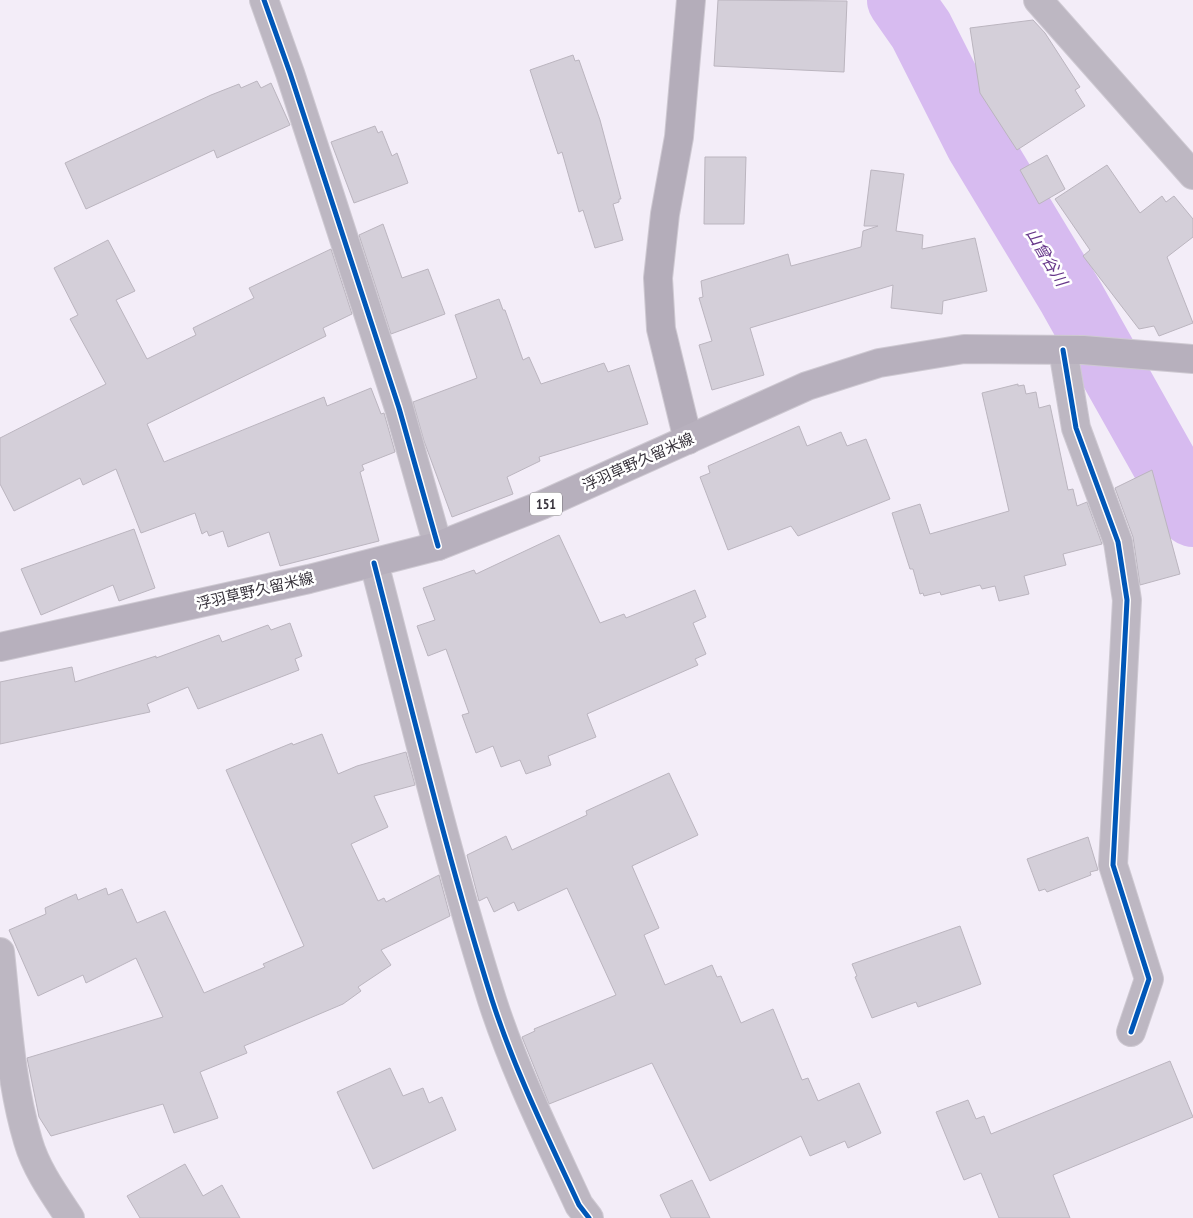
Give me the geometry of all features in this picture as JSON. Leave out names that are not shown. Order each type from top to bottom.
[{"type":"main road","name":"浮羽草野久留米線","points":[[0,647],[374,563],[438,546],[542,505],[807,386],[879,363],[964,349],[1073,350],[1193,359]]},
{"type":"street","points":[[264,0],[290,73],[399,408],[438,546]]},
{"type":"street","points":[[688,440],[661,329],[658,278],[665,214],[679,137],[691,0]]},
{"type":"street","points":[[1038,0],[1193,175]]},
{"type":"street","points":[[1073,350],[1076,428],[1118,542],[1126,600],[1114,865],[1149,979],[1131,1032]]},
{"type":"street","points":[[374,563],[438,810],[493,1001],[530,1100],[579,1205],[589,1218]]},
{"type":"street","points":[[0,952],[15,1080],[28,1142],[43,1176],[70,1218]]},
{"type":"building","points":[[718,0],[847,1],[844,72],[714,66]]},
{"type":"building","points":[[1033,20],[1045,33],[1080,87],[1075,90],[1085,106],[1017,150],[980,93],[970,28]]},
{"type":"building","points":[[573,55],[575,61],[579,60],[600,120],[621,199],[613,204],[623,240],[595,248],[583,210],[579,212],[562,152],[558,154],[530,70]]},
{"type":"building","points":[[257,81],[261,88],[271,83],[290,125],[217,158],[214,150],[86,209],[65,163],[211,95],[239,84],[241,88]]},
{"type":"building","points":[[375,126],[378,133],[382,131],[392,156],[397,153],[408,183],[354,203],[331,142]]},
{"type":"building","points":[[1047,155],[1065,189],[1039,204],[1020,170]]},
{"type":"building","points":[[705,157],[746,157],[744,224],[704,224]]},
{"type":"building","points":[[1107,165],[1140,213],[1162,196],[1166,202],[1174,196],[1193,219],[1193,237],[1167,257],[1193,323],[1159,336],[1154,326],[1139,329],[1083,256],[1090,250],[1055,199]]},
{"type":"building","points":[[871,170],[904,174],[896,231],[923,235],[922,249],[975,238],[987,291],[943,301],[942,314],[891,308],[893,285],[750,328],[764,375],[712,390],[699,345],[712,341],[699,298],[703,297],[701,281],[788,254],[791,266],[861,247],[863,231],[878,226],[864,226]]},
{"type":"building","points":[[383,224],[402,278],[428,269],[445,314],[391,334],[359,235]]},
{"type":"building","points":[[108,240],[135,291],[116,300],[147,359],[196,335],[193,328],[254,298],[249,288],[331,249],[352,314],[323,328],[326,336],[147,424],[164,462],[324,397],[327,406],[371,388],[381,414],[384,413],[395,452],[362,465],[364,470],[360,472],[379,541],[280,566],[269,532],[228,547],[223,531],[209,536],[207,531],[202,534],[195,513],[141,533],[116,469],[83,485],[80,478],[14,511],[0,484],[0,438],[106,384],[70,319],[78,315],[54,268]]},
{"type":"building","points":[[499,299],[503,310],[505,310],[523,360],[529,357],[541,384],[604,363],[608,372],[629,365],[648,424],[539,457],[540,461],[507,477],[513,494],[452,517],[424,441],[413,402],[477,378],[455,315]]},
{"type":"building","points":[[1018,384],[1018,386],[1024,385],[1026,394],[1036,392],[1039,408],[1050,405],[1068,490],[1073,489],[1077,506],[1087,502],[1102,544],[1063,554],[1066,565],[1024,576],[1029,594],[999,601],[995,586],[982,589],[980,585],[941,595],[940,592],[924,596],[923,593],[920,594],[913,569],[910,569],[892,513],[920,504],[930,534],[1009,511],[982,393]]},
{"type":"building","points":[[799,426],[807,446],[841,432],[847,446],[866,439],[890,499],[798,536],[791,526],[728,550],[700,477],[710,473],[708,466]]},
{"type":"building","points":[[1152,470],[1180,574],[1140,585],[1133,537],[1115,488]]},
{"type":"building","points":[[134,529],[155,588],[119,601],[113,585],[41,615],[21,569]]},
{"type":"building","points":[[559,535],[600,623],[624,614],[626,618],[695,590],[706,617],[693,623],[706,654],[695,659],[698,665],[587,714],[596,737],[548,756],[551,765],[526,774],[520,760],[501,767],[493,746],[476,753],[462,715],[469,713],[446,649],[428,656],[417,626],[435,620],[423,588],[474,570],[476,574]]},
{"type":"building","points":[[290,623],[302,656],[295,659],[299,670],[198,709],[188,687],[147,704],[150,712],[0,744],[0,682],[72,667],[75,682],[156,656],[156,658],[219,635],[222,642],[268,625],[271,630]]},
{"type":"building","points":[[322,734],[338,774],[357,766],[406,752],[415,785],[374,796],[388,827],[351,844],[378,901],[384,898],[386,902],[439,875],[450,916],[381,950],[391,965],[358,987],[361,991],[343,1004],[244,1046],[247,1053],[200,1072],[218,1118],[174,1133],[163,1104],[51,1136],[39,1117],[27,1058],[163,1017],[136,958],[86,983],[83,975],[38,996],[9,930],[46,914],[45,908],[76,894],[78,900],[106,888],[108,895],[122,889],[137,923],[165,911],[204,993],[265,967],[263,964],[304,946],[226,770],[292,743],[293,745]]},
{"type":"building","points":[[669,773],[698,835],[632,866],[659,928],[644,935],[665,985],[712,965],[717,977],[721,976],[741,1023],[773,1009],[802,1080],[808,1078],[818,1101],[859,1083],[881,1133],[848,1148],[845,1141],[810,1156],[801,1136],[710,1181],[652,1063],[549,1104],[522,1037],[535,1031],[534,1029],[616,995],[567,888],[518,911],[514,902],[494,912],[487,897],[479,901],[467,855],[506,836],[512,850],[587,815],[586,811]]},
{"type":"building","points":[[1088,837],[1098,870],[1090,872],[1091,875],[1047,892],[1045,889],[1039,891],[1027,859]]},
{"type":"building","points":[[960,926],[981,984],[918,1007],[916,1002],[872,1018],[855,977],[857,976],[852,964]]},
{"type":"building","points":[[1170,1061],[1193,1117],[1053,1175],[1070,1218],[999,1218],[981,1173],[964,1180],[936,1112],[968,1100],[976,1119],[984,1116],[991,1134]]},
{"type":"building","points":[[390,1068],[403,1096],[423,1088],[429,1103],[442,1097],[456,1130],[373,1169],[337,1092]]},
{"type":"building","points":[[185,1164],[203,1196],[222,1185],[240,1218],[140,1218],[127,1196]]},
{"type":"building","points":[[692,1180],[710,1218],[671,1218],[660,1195]]},
{"type":"waterway","name":"山曾谷川","points":[[900,0],[921,30],[978,143],[1071,297],[1193,514]]},
{"type":"cycle path","points":[[264,0],[290,73],[399,408],[438,546]]},
{"type":"cycle path","points":[[1063,350],[1076,428],[1118,542],[1127,600],[1113,865],[1149,979],[1131,1032]]},
{"type":"cycle path","points":[[374,563],[445,837],[492,1000],[532,1104],[579,1205],[589,1218]]}]
